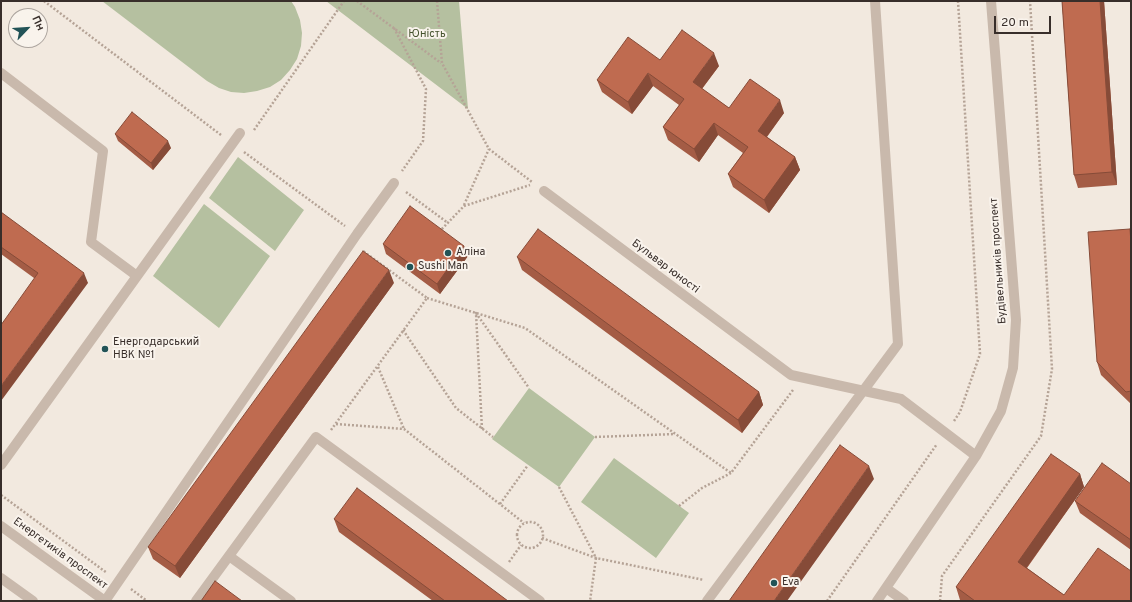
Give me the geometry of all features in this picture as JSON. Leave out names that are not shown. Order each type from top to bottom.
[{"type":"street","points":[[707,601],[898,344],[875,1]]},
{"type":"street","name":"Будівельників проспект","points":[[877,601],[976,456],[1001,411],[1013,368],[1016,320],[991,1]]},
{"type":"street","points":[[1,73],[103,151],[91,242],[137,276]]},
{"type":"street","points":[[1,465],[240,133]]},
{"type":"street","points":[[105,601],[354,238],[394,183]]},
{"type":"street","name":"Бульвар юності","points":[[544,191],[791,375],[901,399],[976,456]]},
{"type":"street","points":[[196,601],[316,437],[540,601]]},
{"type":"street","name":"Енергетиків проспект","points":[[1,526],[105,601]]},
{"type":"street","points":[[229,556],[291,601]]},
{"type":"street","points":[[1,578],[33,601]]},
{"type":"street","points":[[886,588],[904,601]]},
{"type":"path","points":[[44,1],[354,238],[427,298],[525,328],[731,473]]},
{"type":"path","points":[[254,130],[344,1]]},
{"type":"path","points":[[358,1],[442,63]]},
{"type":"path","points":[[437,1],[442,63],[489,149],[534,184],[464,206]]},
{"type":"path","points":[[827,601],[960,412],[980,354],[958,1]]},
{"type":"path","points":[[394,28],[426,89],[423,141],[394,183],[448,223]]},
{"type":"path","points":[[438,234],[464,206],[489,149]]},
{"type":"path","points":[[322,442],[427,298]]},
{"type":"path","points":[[476,313],[529,388]]},
{"type":"path","points":[[476,313],[482,429]]},
{"type":"path","points":[[403,330],[456,408],[493,437]]},
{"type":"path","points":[[378,366],[404,429],[524,523]]},
{"type":"path","points":[[680,506],[702,488],[731,473],[802,377]]},
{"type":"path","points":[[335,424],[404,429]]},
{"type":"path","points":[[595,437],[676,434]]},
{"type":"path","points":[[500,504],[528,465]]},
{"type":"path","points":[[559,487],[596,558],[590,601]]},
{"type":"path","points":[[1,495],[147,601]]},
{"type":"path","points":[[532,522],[536,523],[542,529],[542,538],[541,542],[534,547],[529,548],[522,545],[518,541],[517,533],[520,526],[524,523],[532,522]]},
{"type":"path","points":[[542,538],[596,558],[720,583]]},
{"type":"path","points":[[501,573],[522,545]]},
{"type":"green space","points":[[102,1],[291,1],[300,20],[302,33],[301,46],[297,59],[281,80],[270,87],[257,91],[244,93],[231,92],[219,88],[207,81]]},
{"type":"green space","name":"Юність","points":[[326,1],[459,1],[468,109]]},
{"type":"green space","points":[[238,157],[304,210],[275,251],[209,198]]},
{"type":"green space","points":[[204,204],[270,256],[219,328],[153,276]]},
{"type":"green space","points":[[529,388],[595,437],[559,487],[492,439]]},
{"type":"green space","points":[[614,458],[689,513],[656,558],[581,502]]},
{"type":"building","points":[[1062,1],[1100,1],[1112,172],[1074,175]]},
{"type":"building","points":[[682,30],[714,53],[693,82],[729,108],[750,79],[780,100],[758,131],[795,157],[764,200],[728,174],[748,147],[714,123],[694,149],[663,127],[684,99],[648,73],[628,102],[597,80],[628,37],[660,60]]},
{"type":"building","points":[[132,112],[168,141],[151,163],[115,134]]},
{"type":"building","points":[[410,206],[464,246],[437,284],[383,244]]},
{"type":"building","points":[[1,212],[84,273],[1,386],[1,325],[38,273],[1,247]]},
{"type":"building","points":[[538,229],[759,392],[738,420],[517,257]]},
{"type":"building","points":[[1130,229],[1131,391],[1126,392],[1097,362],[1088,232]]},
{"type":"building","points":[[363,251],[389,270],[175,566],[148,547]]},
{"type":"building","points":[[840,445],[869,466],[774,601],[729,601]]},
{"type":"building","points":[[1051,454],[1080,474],[1018,562],[1064,595],[1098,548],[1131,571],[1131,601],[975,601],[956,587]]},
{"type":"building","points":[[1102,463],[1131,484],[1131,540],[1075,501]]},
{"type":"building","points":[[357,488],[508,601],[445,601],[334,519]]},
{"type":"building","points":[[215,581],[242,601],[201,601]]},
{"type":"place","name":"Аліна","points":[[448,253]]},
{"type":"place","name":"Sushi Man","points":[[410,267]]},
{"type":"place","name":"Енергодарський НВК №1","points":[[105,349]]},
{"type":"place","name":"Eva","points":[[774,583]]}]
